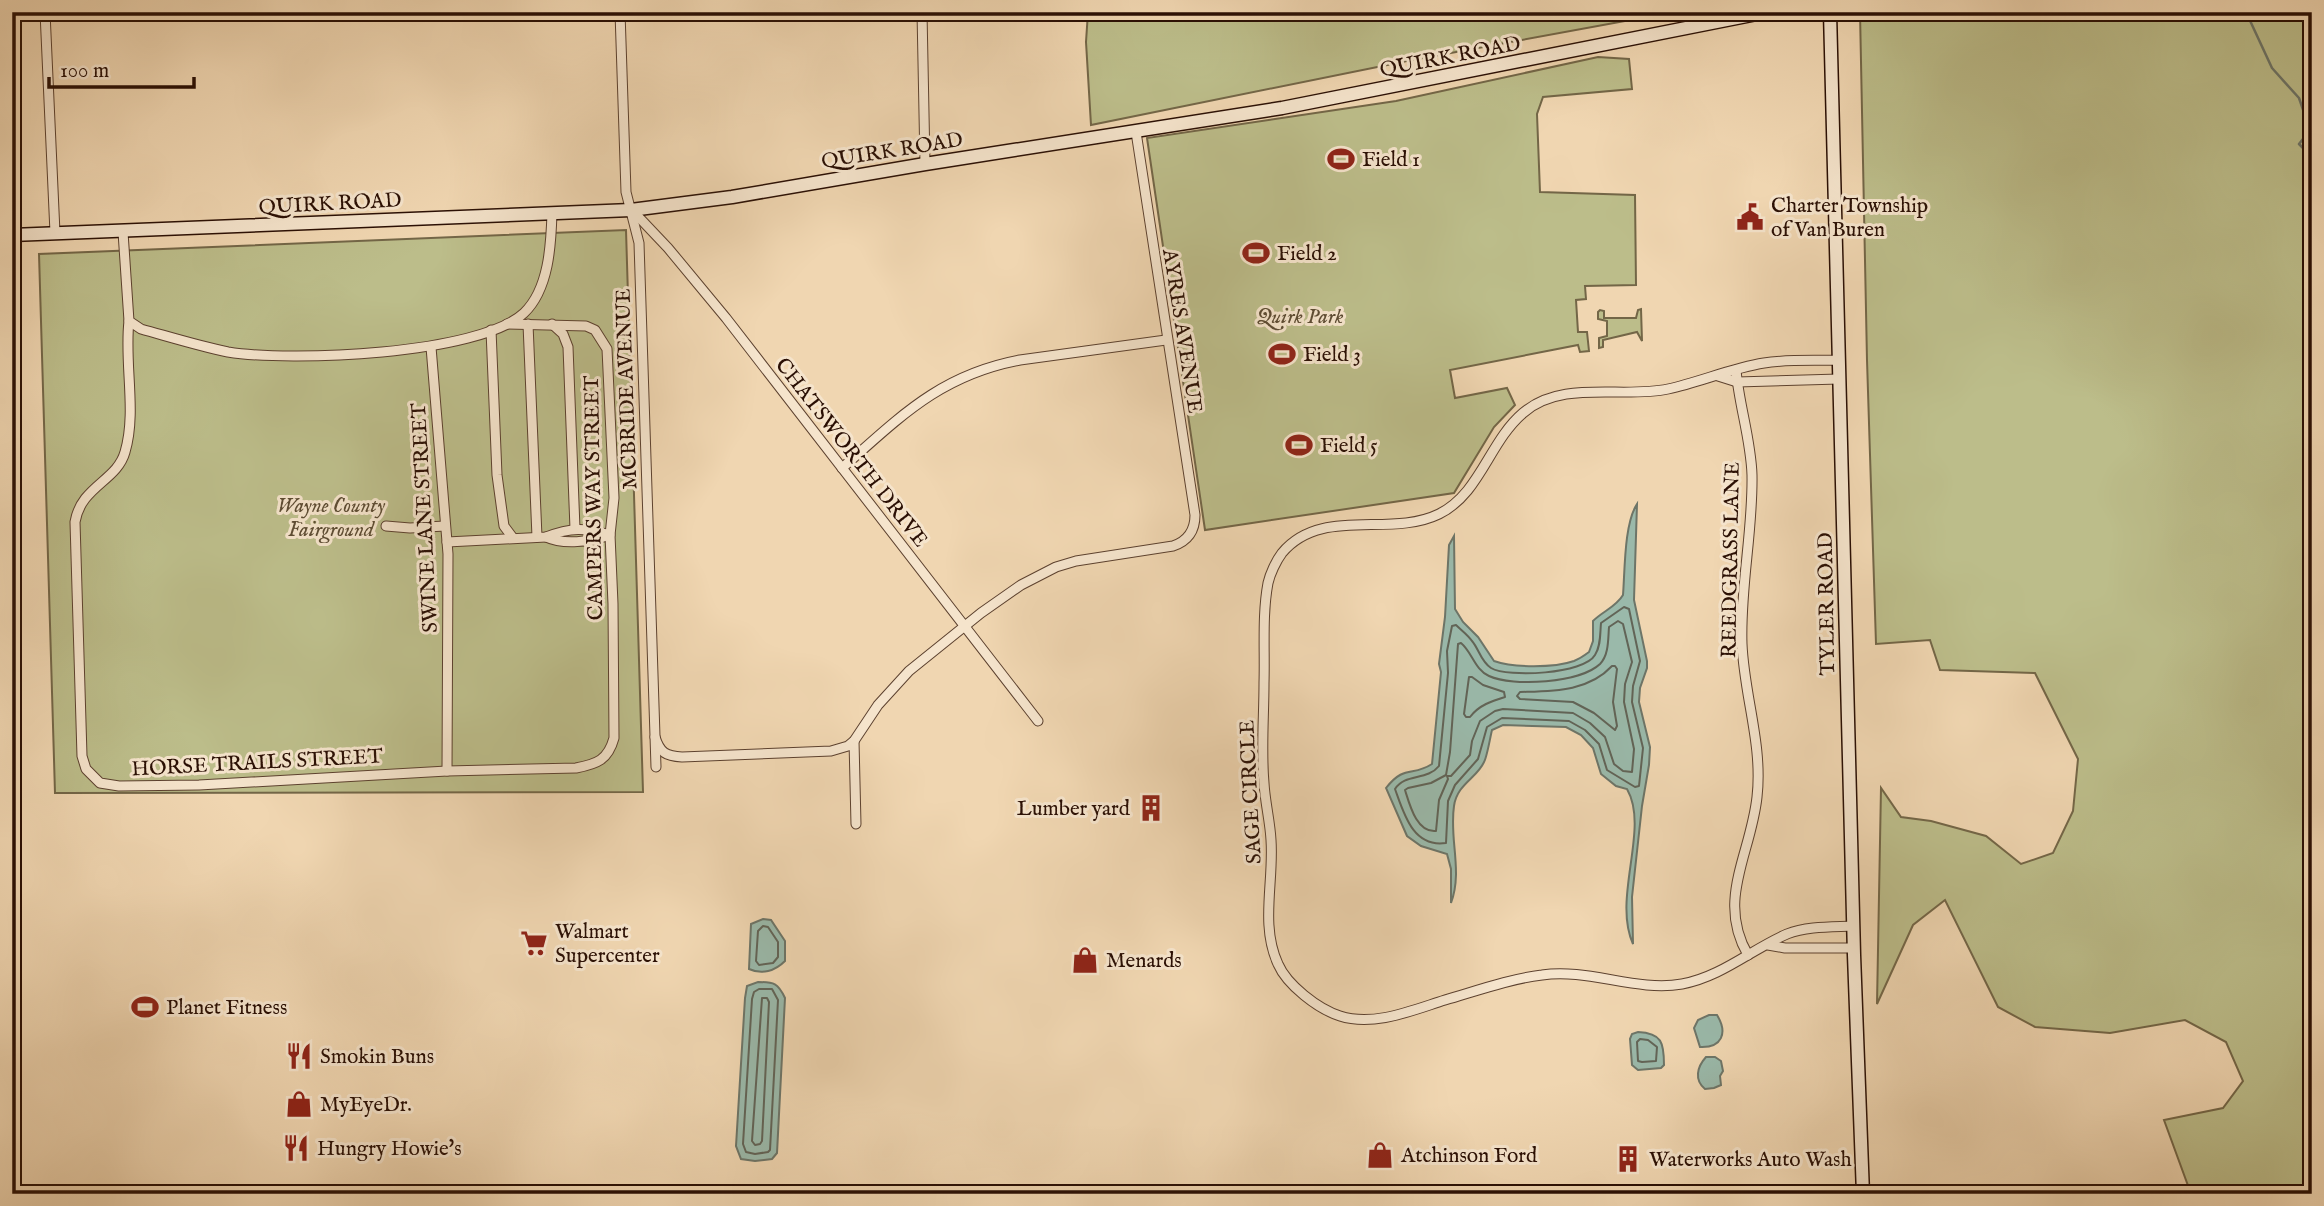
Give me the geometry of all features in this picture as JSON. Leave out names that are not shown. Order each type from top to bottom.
[{"type":"street","points":[[45,12],[55,233]]},
{"type":"street","name":"MCBRIDE AVENUE","points":[[620,12],[626,192],[639,243],[656,767]]},
{"type":"street","points":[[922,12],[925,164]]},
{"type":"street","name":"QUIRK ROAD","points":[[12,235],[631,210],[732,197],[1282,108],[1767,12]]},
{"type":"street","name":"TYLER ROAD","points":[[1830,12],[1853,926],[1863,1194]]},
{"type":"street","name":"AYRES AVENUE","points":[[965,626],[1021,585],[1056,567],[1099,556],[1173,547],[1183,542],[1194,526],[1195,515],[1136,132]]},
{"type":"street","name":"CHATSWORTH DRIVE","points":[[631,210],[726,318],[1038,721]]},
{"type":"street","points":[[129,321],[141,329],[229,352],[315,355],[431,347],[507,324],[524,312],[541,285],[552,232],[552,213]]},
{"type":"street","name":"HORSE TRAILS STREET","points":[[123,232],[129,321],[129,430],[125,455],[119,465],[88,494],[80,505],[75,522],[82,746],[86,769],[100,783],[119,786],[199,785],[447,771],[576,768],[593,765],[606,757]]},
{"type":"street","name":"CAMPERS WAY STREET","points":[[507,324],[586,326],[595,330],[607,349],[614,498],[610,535],[614,738],[606,757]]},
{"type":"street","points":[[528,324],[542,537]]},
{"type":"street","points":[[552,324],[564,334],[568,347],[575,529]]},
{"type":"street","points":[[491,330],[499,495],[504,526],[513,538]]},
{"type":"street","points":[[842,468],[916,404],[959,379],[998,364],[1166,340]]},
{"type":"street","name":"SWINE LANE STREET","points":[[431,347],[447,542],[447,771]]},
{"type":"street","name":"SAGE CIRCLE","points":[[1839,360],[1766,362],[1664,390],[1597,390],[1551,398],[1525,411],[1499,439],[1467,493],[1440,514],[1408,524],[1335,525],[1298,538],[1281,555],[1268,580],[1263,781],[1272,839],[1268,924],[1279,969],[1321,1009],[1345,1018],[1392,1016],[1484,988],[1542,975],[1568,974],[1637,983],[1681,984],[1711,974],[1790,932],[1853,926]]},
{"type":"street","name":"REEDGRASS LANE","points":[[1736,370],[1752,472],[1742,644],[1758,777],[1757,798],[1737,882],[1733,914],[1737,933],[1748,955]]},
{"type":"street","points":[[1718,376],[1737,382],[1839,379]]},
{"type":"street","points":[[386,526],[445,526]]},
{"type":"street","points":[[447,542],[542,537],[586,528],[610,535]]},
{"type":"street","points":[[542,537],[556,542],[597,540],[610,535]]},
{"type":"street","points":[[655,737],[659,749],[665,755],[682,757],[831,751],[848,746],[894,686],[965,626]]},
{"type":"street","points":[[854,741],[856,824]]},
{"type":"street","points":[[1768,945],[1785,948],[1854,948]]},
{"type":"green space","points":[[1088,12],[1674,12],[1407,61],[1091,125],[1086,42]]},
{"type":"green space","points":[[1860,12],[2312,12],[2312,1193],[2190,1191],[2164,1120],[2223,1108],[2243,1081],[2226,1042],[2185,1020],[2110,1033],[2035,1027],[1998,1007],[1945,900],[1913,925],[1877,1004],[1881,788],[1901,817],[1931,821],[1986,836],[2021,864],[2053,853],[2073,811],[2078,759],[2035,673],[1940,670],[1930,640],[1876,644]]},
{"type":"green space","name":"Quirk Park","points":[[1598,57],[1629,59],[1632,89],[1543,97],[1537,114],[1540,192],[1635,195],[1636,285],[1585,286],[1586,299],[1576,300],[1578,332],[1587,332],[1589,351],[1580,352],[1578,345],[1450,370],[1455,398],[1507,388],[1515,405],[1494,427],[1454,493],[1205,530],[1147,138],[1396,101]]},
{"type":"green space","name":"Wayne County Fairground","points":[[626,230],[643,792],[55,793],[39,254]]},
{"type":"green space","points":[[1641,309],[1642,341],[1637,332],[1603,340],[1603,347],[1599,348],[1599,338],[1607,336],[1607,321],[1598,319],[1600,310],[1604,311],[1604,318],[1636,318],[1638,310]]},
{"type":"water","points":[[1637,504],[1634,600],[1647,661],[1639,702],[1650,747],[1632,897],[1633,944],[1626,906],[1635,823],[1633,805],[1627,789],[1616,786],[1601,774],[1593,748],[1581,735],[1566,727],[1503,725],[1492,730],[1481,768],[1459,792],[1454,806],[1456,879],[1451,903],[1451,869],[1447,854],[1421,846],[1407,836],[1386,788],[1398,776],[1432,764],[1449,545],[1454,536],[1455,609],[1494,661],[1523,666],[1566,663],[1589,652],[1593,641],[1593,621],[1617,603],[1623,595],[1627,535]]},
{"type":"water","points":[[763,919],[771,920],[785,941],[785,961],[773,970],[759,972],[749,969],[751,924]]},
{"type":"water","points":[[758,982],[775,984],[785,998],[777,1153],[772,1159],[755,1161],[741,1159],[736,1146],[745,998],[747,986]]},
{"type":"water","points":[[1717,1015],[1722,1028],[1721,1038],[1713,1045],[1700,1047],[1694,1028],[1698,1020]]},
{"type":"water","points":[[1632,1034],[1652,1034],[1660,1041],[1664,1057],[1664,1065],[1661,1068],[1638,1070],[1632,1065],[1630,1039]]},
{"type":"water","points":[[1706,1057],[1715,1057],[1721,1061],[1723,1071],[1720,1076],[1721,1085],[1705,1089],[1699,1082],[1698,1073]]},
{"type":"waterway","points":[[2246,12],[2272,68],[2299,98],[2310,130],[2299,144],[2303,148],[2312,149]]},
{"type":"place","name":"Field 1","points":[[1341,159]]},
{"type":"place","name":"Charter Township of Van Buren","points":[[1750,217]]},
{"type":"place","name":"Field 2","points":[[1256,253]]},
{"type":"place","name":"Field 3","points":[[1282,354]]},
{"type":"place","name":"Field 5","points":[[1299,445]]},
{"type":"place","name":"Lumber yard","points":[[1151,808]]},
{"type":"place","name":"Walmart Supercenter","points":[[534,943]]},
{"type":"place","name":"Menards","points":[[1085,960]]},
{"type":"place","name":"Planet Fitness","points":[[145,1007]]},
{"type":"place","name":"Smokin Buns","points":[[299,1056]]},
{"type":"place","name":"MyEyeDr.","points":[[299,1104]]},
{"type":"place","name":"Hungry Howie's","points":[[296,1148]]},
{"type":"place","name":"Atchinson Ford","points":[[1380,1155]]},
{"type":"place","name":"Waterworks Auto Wash","points":[[1628,1159]]}]
